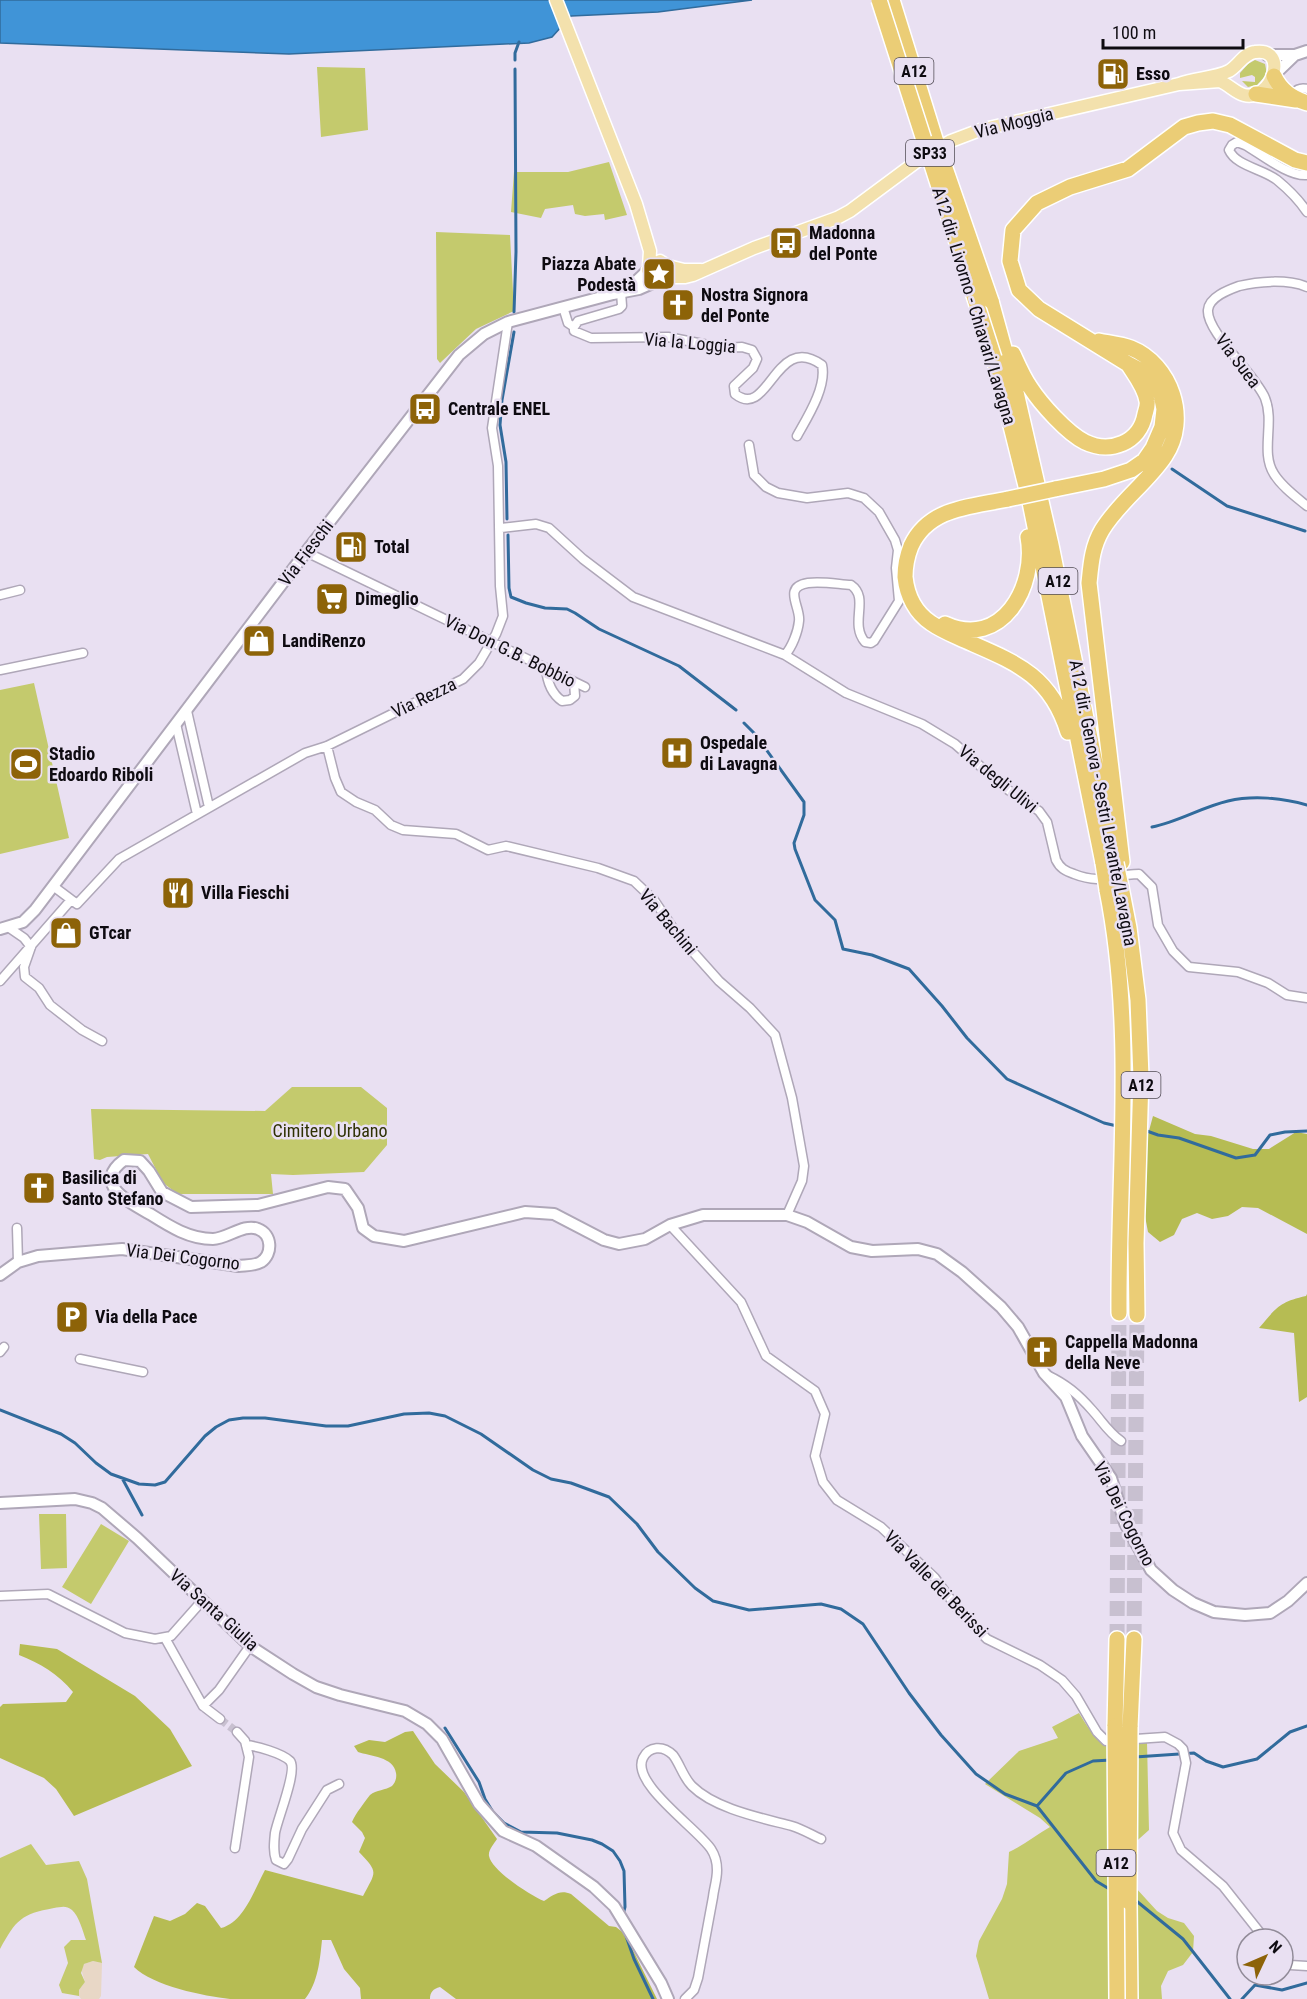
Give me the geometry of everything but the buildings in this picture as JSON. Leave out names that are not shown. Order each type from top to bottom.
[{"type":"highway","name":"A12 dir. Livorno - Chiavari/Lavagna","points":[[879,0],[994,358],[1030,502],[1093,812],[1114,862]]},
{"type":"highway","name":"A12","points":[[892,0],[936,142],[992,305]]},
{"type":"highway","points":[[1274,75],[1279,85],[1301,97]]},
{"type":"highway","points":[[1256,94],[1301,97]]},
{"type":"highway","points":[[1093,812],[1063,716],[1056,701],[1043,684],[1028,671],[1003,657],[931,623],[917,611],[907,592],[905,574],[908,554],[918,532],[934,519],[951,511],[1104,478],[1131,470],[1144,461],[1162,428],[1164,409],[1161,394],[1149,375],[1039,309],[1019,290],[1010,261],[1013,230],[1037,203],[1070,187],[1128,169],[1184,127],[1207,121],[1230,125],[1295,160],[1307,163]]},
{"type":"highway","points":[[992,305],[1030,386],[1060,422],[1084,442],[1101,448],[1119,446],[1134,438],[1144,423],[1147,402],[1142,385],[1128,364]]},
{"type":"highway","name":"A12 dir. Genova - Sestri Levante/Lavagna","points":[[992,305],[1015,388],[1051,545],[1114,862]]},
{"type":"highway","points":[[1087,338],[1131,348],[1152,361],[1169,382],[1176,408],[1175,432],[1166,455],[1116,511],[1102,531],[1093,550],[1089,584],[1114,862]]},
{"type":"highway","points":[[905,574],[919,604],[933,618],[955,628],[970,629],[988,626],[1008,612],[1023,591],[1028,576],[1029,541],[1001,386]]},
{"type":"highway","name":"A12","points":[[1114,862],[1120,891],[1122,930],[1123,1078],[1119,1313]]},
{"type":"highway","name":"A12 dir. Genova - Sestri Levante/Lavagna","points":[[1122,930],[1138,1000],[1141,1077],[1136,1243],[1137,1315]]},
{"type":"highway","name":"A12","points":[[1117,1999],[1122,1726],[1134,1639]]},
{"type":"highway","name":"A12","points":[[1118,1640],[1130,1999]]},
{"type":"main road","points":[[556,0],[636,204],[668,268]]},
{"type":"main road","name":"Via Moggia","points":[[648,268],[660,261],[684,278],[754,248],[837,218],[915,162],[951,141],[980,130],[1220,74],[1234,67],[1251,53],[1259,52],[1267,55]]},
{"type":"main road","points":[[1267,55],[1275,64],[1274,75]]},
{"type":"main road","points":[[1234,67],[1231,77],[1234,88]]},
{"type":"main road","name":"Via Moggia","points":[[1179,84],[1221,81],[1244,95],[1256,94],[1271,82],[1274,75]]},
{"type":"main road","points":[[636,204],[650,251],[648,268],[655,282]]},
{"type":"main road","name":"Via Moggia","points":[[655,282],[663,281],[668,268]]},
{"type":"street","name":"Via Moggia","points":[[1267,55],[1295,55],[1307,51]]},
{"type":"street","name":"Via Moggia","points":[[1274,75],[1295,55]]},
{"type":"street","points":[[1307,176],[1287,170],[1237,142],[1229,150],[1239,162],[1260,170],[1276,180],[1307,212]]},
{"type":"street","name":"Via Moggia","points":[[620,292],[648,268]]},
{"type":"street","name":"Via Moggia","points":[[620,292],[639,289],[655,282]]},
{"type":"street","name":"Via Suea","points":[[1307,287],[1283,282],[1248,284],[1230,289],[1214,298],[1208,308],[1208,317],[1218,336],[1264,395],[1270,412],[1268,456],[1274,474],[1307,507]]},
{"type":"street","points":[[563,307],[568,323],[574,327],[578,321],[619,309],[622,306],[620,292]]},
{"type":"street","name":"Via Fieschi","points":[[4,928],[23,922],[35,910],[306,552],[459,355],[484,334],[508,322],[620,292]]},
{"type":"street","name":"Via Rezza","points":[[71,900],[77,904],[119,859],[305,753],[327,746],[463,678],[479,663],[492,642],[503,616],[500,586],[501,528],[498,466],[492,428],[508,322]]},
{"type":"street","name":"Via la Loggia","points":[[574,327],[574,331],[578,334],[591,338],[668,337],[723,348],[742,347],[752,350],[757,359],[753,368],[734,386],[735,394],[739,398],[748,399],[759,395],[790,359],[812,358],[822,365],[824,373],[812,408],[797,436]]},
{"type":"street","points":[[749,445],[754,475],[766,487],[778,493],[807,498],[848,493],[864,498],[879,512],[896,540],[898,550],[896,579],[899,601],[874,641],[865,642],[858,631],[860,594],[856,589],[851,585],[808,583],[799,586],[794,593],[793,600],[800,620],[790,648],[785,655]]},
{"type":"street","name":"Via degli Ulivi","points":[[501,528],[536,524],[549,528],[583,559],[633,597],[785,655],[846,693],[922,724],[955,744],[1004,787],[1039,811],[1047,822],[1058,865],[1064,870],[1088,880],[1139,874],[1152,887],[1158,925],[1173,951],[1190,967],[1238,972],[1268,983],[1287,995],[1307,998]]},
{"type":"street","name":"Via Don G.B. Bobbio","points":[[306,552],[585,687]]},
{"type":"street","points":[[0,595],[20,590]]},
{"type":"street","points":[[0,670],[83,653]]},
{"type":"street","points":[[546,668],[549,683],[559,699],[567,701],[575,696],[574,682]]},
{"type":"street","points":[[187,711],[209,807]]},
{"type":"street","points":[[176,724],[197,814]]},
{"type":"street","name":"Via Bachini","points":[[327,746],[341,792],[356,802],[375,810],[391,825],[403,830],[456,834],[488,850],[506,846],[598,868],[634,881],[654,900],[677,934],[712,973],[775,1035],[792,1098],[804,1166],[802,1181],[787,1215]]},
{"type":"street","points":[[0,981],[71,900],[53,886]]},
{"type":"street","points":[[4,928],[24,938],[31,947]]},
{"type":"street","points":[[31,947],[24,967],[25,977],[39,988],[50,1005],[82,1030],[102,1041]]},
{"type":"street","name":"Via Dei Cogorno","points":[[0,1275],[18,1262],[38,1256],[122,1249],[238,1266],[258,1264],[267,1255],[269,1249],[267,1237],[257,1228],[251,1227],[214,1239],[183,1234],[122,1198],[113,1188],[111,1178],[118,1164],[124,1160],[140,1161],[149,1170],[162,1192],[191,1207],[258,1205],[328,1187],[345,1189],[358,1208],[363,1228],[374,1236],[404,1242],[525,1212],[554,1214],[604,1240],[619,1244],[645,1239],[670,1225],[703,1215],[787,1215],[807,1222],[851,1247],[872,1251],[918,1249],[937,1254],[962,1272],[1001,1307],[1018,1327],[1044,1373],[1066,1397],[1082,1436],[1111,1478],[1125,1523],[1151,1570],[1173,1590],[1193,1604],[1214,1612],[1245,1615],[1270,1613],[1288,1601],[1307,1583]]},
{"type":"street","name":"Via Valle dei Berissi","points":[[670,1225],[741,1302],[766,1356],[815,1392],[825,1414],[815,1456],[823,1482],[837,1500],[888,1534],[935,1578],[960,1612],[987,1639],[1040,1665],[1062,1680],[1076,1696],[1097,1732],[1106,1741],[1165,1737],[1178,1743],[1183,1749],[1186,1764],[1173,1833],[1181,1850],[1223,1886],[1255,1927]]},
{"type":"street","points":[[17,1228],[18,1262]]},
{"type":"street","points":[[80,1359],[143,1372]]},
{"type":"street","points":[[1044,1373],[1069,1386],[1110,1433],[1121,1441]]},
{"type":"street","name":"Via Santa Giulia","points":[[0,1503],[75,1499],[102,1508],[137,1538],[250,1646],[316,1686],[340,1695],[405,1711],[433,1729],[442,1739],[479,1803],[503,1832],[536,1846],[594,1887],[614,1906],[661,1983],[668,1999]]},
{"type":"street","points":[[0,1596],[48,1594],[125,1633],[155,1639],[171,1636],[202,1601]]},
{"type":"street","points":[[165,1638],[203,1706],[220,1719]]},
{"type":"street","points":[[203,1706],[219,1690],[250,1646]]},
{"type":"street","points":[[235,1848],[249,1757],[246,1745],[237,1732]]},
{"type":"street","points":[[246,1745],[278,1755],[290,1761],[292,1766],[275,1831],[273,1850],[276,1860],[282,1864],[288,1859],[302,1829],[327,1790],[339,1784]]},
{"type":"street","points":[[685,1999],[694,1990],[698,1978],[716,1882],[716,1858],[711,1849],[646,1780],[640,1763],[645,1754],[651,1749],[664,1749],[672,1755],[692,1786],[704,1796],[822,1839]]},
{"type":"shaded area","points":[[93,1961],[102,1963],[101,1996],[99,1999],[81,1999],[79,1990],[85,1982],[81,1969],[84,1964]]},
{"type":"green space","points":[[1255,60],[1265,64],[1267,74],[1257,85],[1248,87],[1242,81],[1255,82],[1255,77],[1252,75],[1240,78],[1240,73]]},
{"type":"green space","points":[[317,67],[365,68],[368,130],[321,137]]},
{"type":"green space","points":[[609,162],[627,215],[605,220],[604,214],[585,216],[575,214],[573,205],[545,209],[541,218],[511,212],[514,172],[568,172]]},
{"type":"green space","points":[[436,232],[510,235],[514,311],[476,329],[440,363],[437,359]]},
{"type":"green space","name":"Stadio Edoardo Riboli","points":[[34,683],[69,838],[0,854],[0,690]]},
{"type":"green space","name":"Cimitero Urbano","points":[[292,1087],[361,1087],[387,1108],[387,1145],[364,1172],[271,1174],[273,1194],[178,1194],[163,1183],[148,1154],[94,1159],[91,1109],[265,1111]]},
{"type":"green space","points":[[1153,1116],[1195,1134],[1211,1136],[1253,1149],[1269,1149],[1296,1132],[1307,1134],[1307,1234],[1258,1208],[1242,1207],[1228,1216],[1212,1219],[1197,1213],[1182,1219],[1174,1235],[1160,1242],[1148,1232],[1145,1216],[1147,1138]]},
{"type":"green space","points":[[1307,1294],[1307,1397],[1299,1402],[1294,1333],[1259,1328],[1279,1307]]},
{"type":"green space","points":[[39,1514],[66,1514],[67,1568],[41,1569]]},
{"type":"green space","points":[[101,1524],[129,1541],[91,1604],[62,1587]]},
{"type":"green space","points":[[20,1644],[57,1649],[135,1696],[170,1729],[192,1766],[74,1816],[56,1789],[44,1778],[0,1758],[0,1707],[3,1704],[66,1702],[73,1692],[48,1670],[19,1655]]},
{"type":"green space","points":[[1079,1713],[1093,1734],[1106,1743],[1113,1745],[1147,1742],[1149,1830],[1121,1855],[1135,1887],[1157,1911],[1168,1918],[1184,1923],[1194,1936],[1193,1952],[1183,1965],[1168,1971],[1161,1986],[1162,1999],[989,1999],[976,1956],[979,1941],[1002,1899],[1007,1884],[1009,1852],[1050,1827],[1040,1818],[985,1784],[1019,1751],[1058,1738],[1052,1727]]},
{"type":"green space","points":[[413,1731],[435,1764],[464,1792],[497,1839],[490,1849],[491,1862],[504,1875],[530,1894],[544,1901],[560,1892],[571,1894],[609,1926],[616,1927],[625,1934],[657,1999],[456,1999],[440,1987],[432,1991],[430,1999],[361,1999],[360,1988],[344,1969],[331,1940],[322,1940],[316,1979],[305,1999],[230,1999],[207,1995],[166,1985],[153,1980],[134,1967],[154,1916],[170,1921],[185,1914],[197,1903],[205,1906],[221,1928],[229,1925],[242,1912],[265,1870],[363,1896],[371,1882],[373,1872],[370,1864],[359,1852],[365,1838],[352,1822],[370,1795],[392,1786],[396,1775],[394,1768],[386,1760],[358,1752],[354,1746],[369,1740],[385,1742],[405,1732]]},
{"type":"green space","points":[[31,1844],[46,1865],[79,1861],[87,1879],[102,1963],[93,1961],[84,1964],[81,1973],[85,1982],[79,1990],[79,1996],[62,1993],[59,1985],[68,1963],[64,1947],[71,1940],[86,1940],[77,1916],[70,1908],[54,1908],[27,1916],[15,1925],[0,1949],[0,1858]]},
{"type":"water","points":[[0,0],[752,0],[658,12],[571,16],[552,37],[529,43],[289,54],[0,43]]},
{"type":"waterway","points":[[515,60],[519,42]]},
{"type":"waterway","points":[[514,312],[515,69]]},
{"type":"waterway","points":[[507,519],[506,462],[500,425],[514,332]]},
{"type":"waterway","points":[[1172,469],[1227,506],[1305,531]]},
{"type":"waterway","points":[[508,535],[511,597],[545,608],[567,609],[575,613],[599,629],[679,666],[736,710]]},
{"type":"waterway","points":[[744,723],[755,734],[804,802],[804,815],[794,843],[795,849],[815,900],[835,920],[843,949],[872,955],[909,969],[967,1038],[1007,1079],[1104,1123],[1117,1126]]},
{"type":"waterway","points":[[1152,827],[1238,799],[1268,798],[1307,805]]},
{"type":"waterway","points":[[1144,1130],[1179,1138],[1236,1158],[1255,1155],[1270,1135],[1307,1131]]},
{"type":"waterway","points":[[0,1410],[61,1434],[111,1474],[139,1484],[155,1485],[165,1482],[205,1436],[229,1420],[265,1418],[326,1426],[348,1426],[404,1414],[429,1413],[445,1416],[481,1434],[533,1470],[551,1479],[571,1483],[609,1497],[637,1524],[658,1552],[695,1588],[713,1601],[749,1610],[821,1604],[841,1609],[863,1624],[909,1693],[941,1735],[976,1774],[1005,1794],[1037,1806],[1096,1881],[1111,1890]]},
{"type":"waterway","points":[[122,1478],[142,1515]]},
{"type":"waterway","points":[[1135,1757],[1194,1753],[1206,1761],[1223,1767],[1257,1759],[1290,1732],[1307,1726]]},
{"type":"waterway","points":[[445,1728],[479,1782],[493,1812],[504,1823],[521,1832],[557,1833],[592,1840],[613,1851],[624,1871],[625,1907],[623,1915]]},
{"type":"waterway","points":[[1037,1806],[1066,1773],[1093,1761],[1111,1760]]},
{"type":"waterway","points":[[1134,1899],[1183,1939],[1230,1999]]},
{"type":"waterway","points":[[625,1933],[634,1959],[653,1999]]},
{"type":"waterway","points":[[1242,1999],[1255,1985],[1282,1990],[1307,1983]]},
{"type":"tunnel","points":[[1117,1639],[1119,1313]]},
{"type":"tunnel","points":[[1134,1639],[1137,1315]]},
{"type":"tunnel","points":[[220,1719],[237,1732]]},
{"type":"place","name":"Esso","points":[[1113,74]]},
{"type":"place","name":"Madonna del Ponte","points":[[786,243]]},
{"type":"place","name":"Piazza Abate Podestà","points":[[659,274]]},
{"type":"place","name":"Nostra Signora del Ponte","points":[[678,305]]},
{"type":"place","name":"Centrale ENEL","points":[[425,409]]},
{"type":"place","name":"Total","points":[[351,547]]},
{"type":"place","name":"Dimeglio","points":[[332,599]]},
{"type":"place","name":"LandiRenzo","points":[[259,641]]},
{"type":"place","name":"Ospedale di Lavagna","points":[[677,753]]},
{"type":"place","name":"Stadio Edoardo Riboli","points":[[26,764]]},
{"type":"place","name":"Villa Fieschi","points":[[178,893]]},
{"type":"place","name":"GTcar","points":[[66,933]]},
{"type":"place","name":"Basilica di Santo Stefano","points":[[39,1188]]},
{"type":"place","name":"Via della Pace","points":[[72,1317]]},
{"type":"place","name":"Cappella Madonna della Neve","points":[[1042,1352]]}]
